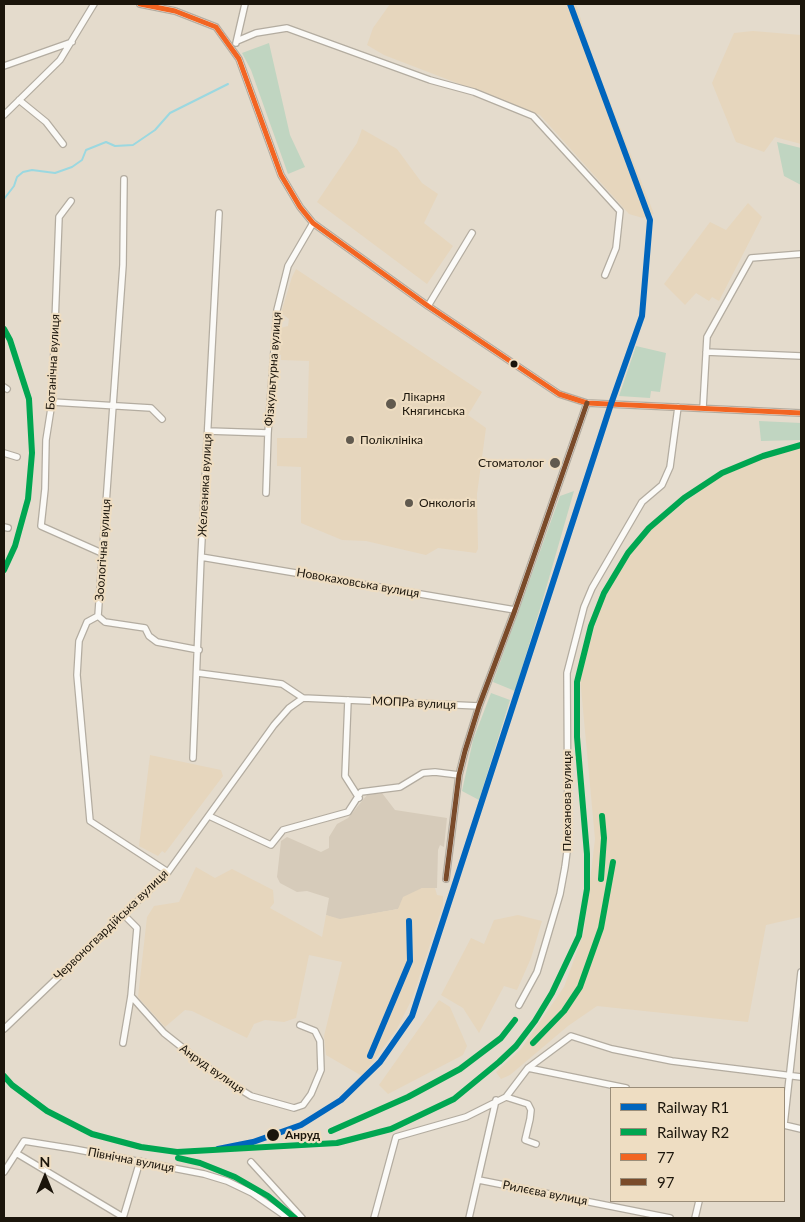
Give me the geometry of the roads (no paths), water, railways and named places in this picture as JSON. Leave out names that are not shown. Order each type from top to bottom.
[{"type":"street","points":[[4,115],[60,60],[94,4]]},
{"type":"street","points":[[140,4],[175,11],[216,27],[239,59],[281,175],[300,207],[313,223],[428,306],[559,394],[587,403],[801,413]]},
{"type":"street","points":[[175,4],[175,11]]},
{"type":"street","points":[[237,41],[245,4]]},
{"type":"street","points":[[231,48],[237,41],[256,33],[287,28],[430,80],[474,92],[533,116],[620,211],[616,248],[605,275]]},
{"type":"street","points":[[4,66],[72,42]]},
{"type":"street","points":[[19,100],[46,122],[63,144]]},
{"type":"street","name":"Зоологічна вулиця","points":[[124,179],[123,265],[104,554],[98,616],[87,622],[79,641],[77,675],[90,821],[168,872]]},
{"type":"street","name":"Ботанічна вулиця","points":[[71,201],[59,216],[52,402],[46,440],[45,489],[40,526],[104,554]]},
{"type":"street","name":"Железняка вулиця","points":[[194,758],[201,557],[219,212]]},
{"type":"street","name":"Фізкультурна вулиця","points":[[266,494],[268,434],[277,310],[288,266],[313,223]]},
{"type":"street","points":[[428,306],[472,233]]},
{"type":"street","points":[[703,408],[707,338],[751,258],[801,254]]},
{"type":"street","points":[[706,352],[801,356]]},
{"type":"street","points":[[52,402],[151,408],[162,419]]},
{"type":"street","points":[[446,879],[459,775],[479,706],[515,610],[587,403]]},
{"type":"street","name":"Плеханова вулиця","points":[[519,1005],[537,972],[566,867],[568,844],[567,674],[584,607],[592,588],[642,502],[662,485],[670,467],[678,407]]},
{"type":"street","points":[[208,431],[268,434]]},
{"type":"street","points":[[4,452],[17,457]]},
{"type":"street","name":"Новокаховська вулиця","points":[[201,557],[515,610]]},
{"type":"street","points":[[98,616],[105,622],[145,628],[149,636],[157,642],[199,650]]},
{"type":"street","name":"МОПРа вулиця","points":[[198,674],[282,684],[304,698],[479,706]]},
{"type":"street","name":"Червоногвардійська вулиця","points":[[4,1029],[168,872],[274,725],[289,708],[304,698]]},
{"type":"street","points":[[348,700],[345,776],[359,798]]},
{"type":"street","points":[[209,816],[272,845],[283,830],[348,812],[359,798],[361,792],[400,787],[423,773],[435,772],[459,775]]},
{"type":"street","points":[[123,1043],[131,996],[137,928],[124,915]]},
{"type":"street","points":[[785,1118],[801,976]]},
{"type":"street","name":"Анруд вулиця","points":[[131,996],[164,1033],[217,1075],[252,1096],[294,1108],[303,1105],[311,1094],[321,1070],[320,1041],[315,1031],[300,1025]]},
{"type":"street","points":[[506,1097],[528,1068],[570,1036],[612,1049],[672,1061],[801,1077]]},
{"type":"street","points":[[528,1068],[621,1087]]},
{"type":"street","points":[[374,1218],[396,1137],[466,1117],[496,1100],[506,1097],[528,1104],[531,1110],[525,1140],[536,1144]]},
{"type":"street","points":[[470,1218],[496,1100]]},
{"type":"street","points":[[785,1125],[801,1129]]},
{"type":"street","name":"Північна вулиця","points":[[16,1153],[24,1141],[140,1161],[228,1181],[252,1193],[288,1218]]},
{"type":"street","points":[[4,1172],[16,1153],[123,1217],[140,1161]]},
{"type":"street","points":[[251,1162],[302,1218]]},
{"type":"street","name":"Рилєєва вулиця","points":[[479,1180],[670,1218]]},
{"type":"street","points":[[695,1218],[699,1202]]},
{"type":"waterway","points":[[4,199],[14,186],[17,177],[23,172],[32,170],[55,173],[72,167],[82,160],[86,150],[106,142],[115,146],[133,145],[155,130],[170,113],[228,84]]},
{"type":"rail line","name":"R1","points":[[218,1149],[253,1142],[301,1125],[341,1100],[380,1062],[412,1016],[611,404],[642,316],[650,220],[570,4]]},
{"type":"rail line","name":"R2","points":[[4,329],[10,340],[29,399],[32,453],[28,499],[15,546],[4,570]]},
{"type":"rail line","name":"R2","points":[[4,1076],[12,1085],[47,1111],[92,1134],[141,1147],[177,1152],[337,1143],[391,1129],[454,1099],[516,1046],[535,1021],[552,993],[579,936],[587,889],[587,854],[577,737],[577,682],[591,626],[604,593],[628,553],[649,528],[684,498],[722,473],[763,456],[801,445]]},
{"type":"rail line","name":"R2","points":[[601,879],[604,838],[602,816]]},
{"type":"rail line","name":"R2","points":[[533,1043],[564,1011],[580,987],[601,928],[613,862]]},
{"type":"rail line","name":"R1","points":[[370,1056],[410,961],[409,921]]},
{"type":"rail line","name":"R2","points":[[331,1131],[408,1097],[460,1069],[501,1038],[515,1020]]},
{"type":"rail line","name":"R2","points":[[178,1158],[200,1163],[235,1177],[268,1196],[295,1218]]},
{"type":"place","name":"Лікарня Княгинська","points":[[391,404]]},
{"type":"place","name":"Поліклініка","points":[[350,440]]},
{"type":"place","name":"Стоматолог","points":[[555,463]]},
{"type":"place","name":"Онкологія","points":[[409,503]]},
{"type":"place","name":"Анруд","points":[[273,1135]]}]
